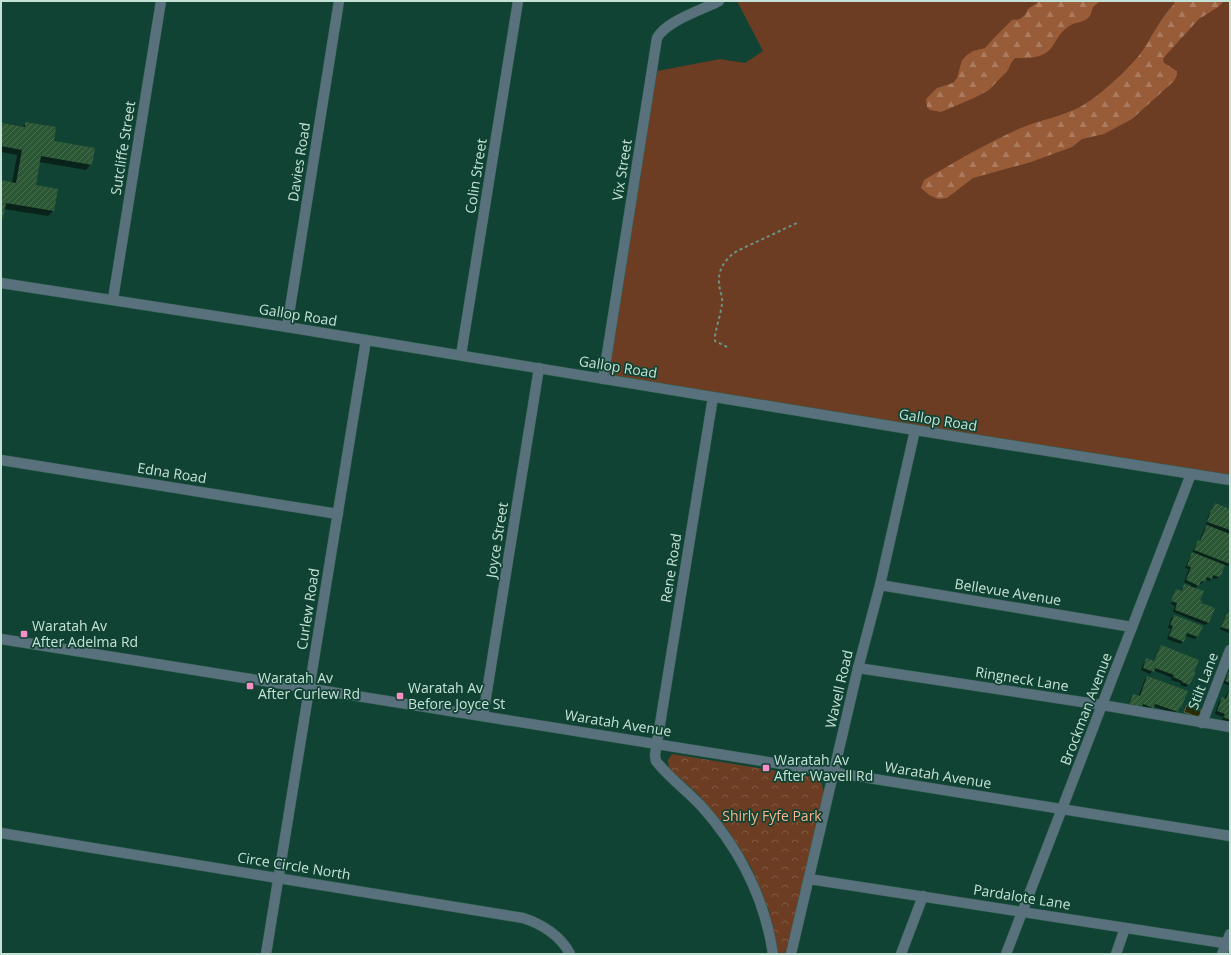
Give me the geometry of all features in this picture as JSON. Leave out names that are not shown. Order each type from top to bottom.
[{"type":"street","name":"Sutcliffe Street","points":[[113,299],[161,1]]},
{"type":"street","name":"Davies Road","points":[[287,327],[339,1]]},
{"type":"street","name":"Colin Street","points":[[461,355],[518,1]]},
{"type":"street","name":"Vix Street","points":[[603,379],[657,38],[664,28],[719,1]]},
{"type":"street","name":"Gallop Road","points":[[1,283],[113,299],[1230,480]]},
{"type":"street","name":"Curlew Road","points":[[266,954],[366,340]]},
{"type":"street","name":"Joyce Street","points":[[483,716],[539,368]]},
{"type":"street","name":"Rene Road","points":[[713,397],[655,755],[656,761],[720,827],[744,866],[761,906],[770,937],[773,954]]},
{"type":"street","name":"Wavell Road","points":[[791,954],[858,668],[880,585],[915,430]]},
{"type":"street","name":"Edna Road","points":[[1,460],[338,514]]},
{"type":"street","name":"Brockman Avenue","points":[[1006,954],[1192,474]]},
{"type":"street","name":"Bellevue Avenue","points":[[880,585],[1132,627]]},
{"type":"street","name":"Waratah Avenue","points":[[1,639],[1230,836]]},
{"type":"street","name":"Stilt Lane","points":[[1202,723],[1230,650]]},
{"type":"street","name":"Ringneck Lane","points":[[858,668],[1230,727]]},
{"type":"street","name":"Circe Circle North","points":[[1,833],[523,918],[536,922],[548,930],[559,940],[570,954]]},
{"type":"street","name":"Pardalote Lane","points":[[809,879],[1126,928],[1229,941]]},
{"type":"street","points":[[901,954],[923,896]]},
{"type":"street","points":[[1116,954],[1126,928]]},
{"type":"street","points":[[1222,954],[1229,941]]},
{"type":"path","points":[[727,347],[715,341],[722,303],[719,278],[724,262],[730,255],[737,251],[797,223]]},
{"type":"green space","points":[[737,1],[1230,1],[1230,478],[605,377],[657,71],[720,59],[745,63],[763,51]]},
{"type":"green space","points":[[1040,1],[1100,1],[1093,7],[1088,18],[1068,27],[1046,53],[1032,58],[1015,58],[1008,70],[989,90],[941,112],[930,110],[927,107],[926,99],[937,88],[953,83],[957,78],[962,60],[967,55],[973,51],[985,48],[1012,20],[1020,19],[1025,15],[1028,9]]},
{"type":"green space","points":[[1175,1],[1224,1],[1218,7],[1199,19],[1166,55],[1163,59],[1164,63],[1177,71],[1174,81],[1132,119],[1104,134],[1082,139],[1072,147],[1031,162],[973,178],[947,198],[938,199],[929,195],[921,188],[924,180],[984,146],[1021,128],[1074,110],[1098,95],[1135,60]]},
{"type":"green space","name":"Shirly Fyfe Park","points":[[672,754],[814,777],[821,782],[824,792],[787,954],[779,954],[768,908],[751,867],[728,830],[699,795],[669,768],[668,760]]},
{"type":"water","points":[[1187,705],[1201,710],[1200,715],[1197,717],[1184,712]]},
{"type":"building","points":[[25,122],[56,127],[54,141],[95,148],[92,165],[41,156],[36,185],[58,189],[54,211],[6,203],[3,219],[1,219],[1,180],[16,183],[22,150],[1,146],[1,123],[25,127]]},
{"type":"building","points":[[1215,503],[1230,509],[1230,530],[1207,522]]},
{"type":"building","points":[[1207,525],[1230,534],[1230,564],[1194,550]]},
{"type":"building","points":[[1192,552],[1225,565],[1221,576],[1220,575],[1219,577],[1213,575],[1212,579],[1207,577],[1205,582],[1201,581],[1199,586],[1186,580],[1191,567],[1187,566]]},
{"type":"building","points":[[1184,584],[1204,591],[1200,600],[1202,601],[1201,603],[1215,608],[1209,623],[1175,610],[1177,603],[1171,601],[1176,589],[1182,591]]},
{"type":"building","points":[[1227,613],[1230,614],[1230,630],[1221,627]]},
{"type":"building","points":[[1174,615],[1203,626],[1198,637],[1187,633],[1184,642],[1169,636],[1173,626],[1170,625]]},
{"type":"building","points":[[1161,645],[1199,660],[1194,672],[1196,673],[1189,685],[1173,677],[1174,675],[1155,668],[1154,672],[1143,668],[1146,658],[1154,661]]},
{"type":"building","points":[[1230,668],[1230,683],[1225,681]]},
{"type":"building","points":[[1147,676],[1188,691],[1178,712],[1155,704],[1153,708],[1143,704],[1141,708],[1129,704],[1133,694],[1140,696]]},
{"type":"building","points":[[1230,688],[1230,720],[1223,717],[1225,714],[1217,711],[1222,697],[1226,699]]},
{"type":"place","name":"Waratah Av After Adelma Rd","points":[[24,634]]},
{"type":"place","name":"Waratah Av After Curlew Rd","points":[[250,686]]},
{"type":"place","name":"Waratah Av Before Joyce St","points":[[400,696]]},
{"type":"place","name":"Waratah Av After Wavell Rd","points":[[766,768]]}]
